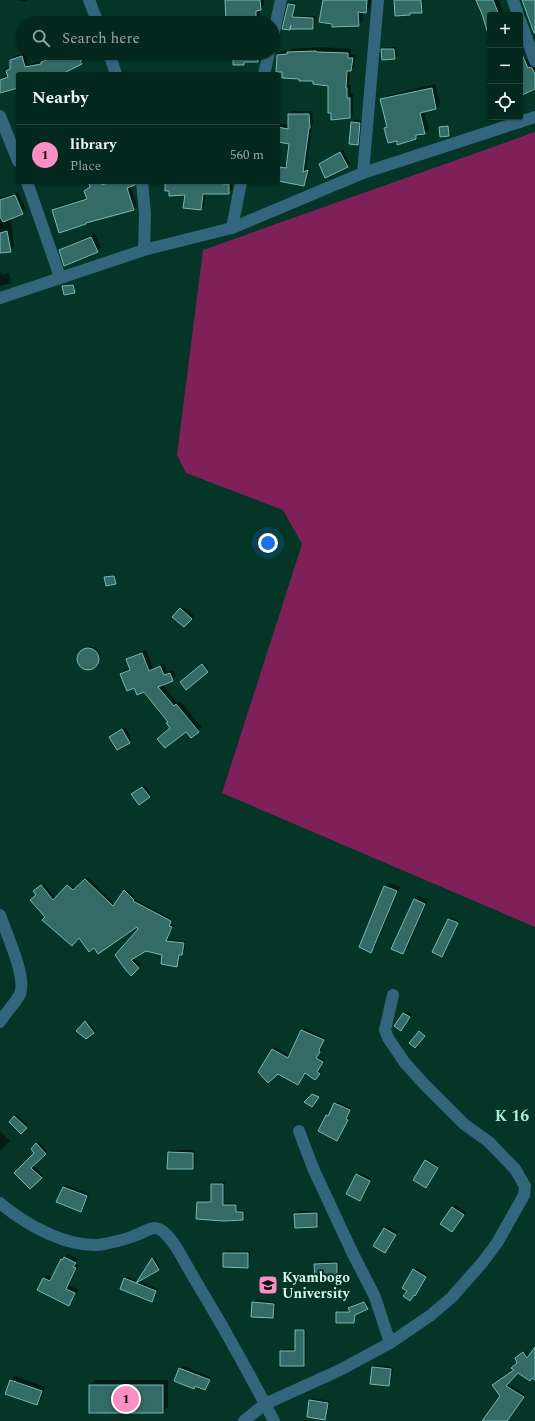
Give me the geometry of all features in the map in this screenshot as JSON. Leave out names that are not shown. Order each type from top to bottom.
[{"type":"street","points":[[89,0],[95,16]]},
{"type":"street","points":[[277,16],[281,0]]},
{"type":"street","points":[[363,173],[378,0]]},
{"type":"street","points":[[513,0],[517,12]]},
{"type":"street","points":[[523,28],[535,61]]},
{"type":"street","points":[[111,60],[115,72]]},
{"type":"street","points":[[264,72],[267,60]]},
{"type":"street","points":[[0,116],[16,156]]},
{"type":"street","points":[[0,298],[144,250],[232,228],[363,173],[535,117]]},
{"type":"street","points":[[27,184],[60,277]]},
{"type":"street","points":[[142,184],[145,214],[144,250]]},
{"type":"street","points":[[232,228],[241,184]]},
{"type":"street","points":[[0,916],[20,970],[21,980],[21,992],[0,1022]]},
{"type":"street","points":[[244,1421],[265,1404],[340,1370],[390,1343],[431,1315],[452,1297],[482,1263],[496,1243],[524,1195],[525,1191],[522,1180],[515,1169],[489,1142],[464,1124],[424,1084],[405,1063],[388,1038],[385,1030],[393,995]]},
{"type":"street","points":[[299,1131],[322,1187],[375,1298],[390,1343]]},
{"type":"street","points":[[0,1203],[15,1215],[38,1228],[63,1240],[83,1245],[103,1244],[131,1237],[151,1228],[158,1228],[165,1233],[177,1249],[210,1304],[274,1421]]},
{"type":"shaded area","points":[[535,132],[535,927],[222,793],[302,544],[283,510],[186,473],[177,455],[203,250]]},
{"type":"building","points":[[225,0],[260,0],[261,10],[256,11],[256,16],[226,16]]},
{"type":"building","points":[[323,0],[367,0],[366,13],[358,12],[359,26],[332,27],[332,24],[319,22]]},
{"type":"building","points":[[394,0],[421,0],[422,13],[410,13],[410,15],[395,16]]},
{"type":"building","points":[[476,0],[493,0],[498,12],[487,12],[487,31]]},
{"type":"building","points":[[522,0],[535,0],[535,33],[534,33]]},
{"type":"building","points":[[288,4],[295,5],[292,17],[313,18],[313,29],[282,29]]},
{"type":"building","points":[[381,49],[394,49],[395,59],[382,60]]},
{"type":"building","points":[[316,51],[348,53],[348,58],[353,58],[351,71],[347,71],[346,88],[347,98],[350,98],[350,118],[331,120],[331,113],[328,113],[328,86],[313,84],[313,81],[299,81],[299,79],[282,78],[282,72],[276,72],[277,60],[280,60],[280,55],[287,54],[287,52]]},
{"type":"building","points":[[523,57],[528,68],[532,68],[535,74],[535,89],[523,95]]},
{"type":"building","points":[[16,58],[16,60],[23,60],[25,67],[41,64],[41,62],[46,60],[82,60],[80,61],[82,64],[66,72],[16,72],[16,89],[0,93],[0,80],[8,77],[6,71],[10,69],[10,60]]},
{"type":"building","points":[[233,60],[258,60],[258,62],[244,62],[244,65],[233,65]]},
{"type":"building","points":[[432,88],[436,109],[420,113],[425,134],[416,135],[416,139],[397,145],[397,141],[388,143],[384,128],[387,127],[380,99]]},
{"type":"building","points":[[288,114],[309,114],[310,128],[303,172],[308,170],[304,186],[280,181],[280,167],[286,168],[289,144],[280,142],[280,127],[288,129]]},
{"type":"building","points":[[351,122],[360,123],[358,145],[349,144]]},
{"type":"building","points":[[448,126],[449,136],[440,137],[439,127]]},
{"type":"building","points":[[340,152],[348,167],[325,178],[319,164]]},
{"type":"building","points":[[89,184],[135,184],[127,188],[134,210],[86,223],[59,233],[52,210],[87,199],[84,191],[90,187]]},
{"type":"building","points":[[165,184],[229,184],[229,194],[203,194],[201,210],[183,208],[185,195],[169,196],[169,191],[165,191]]},
{"type":"building","points":[[15,195],[23,214],[3,222],[0,217],[0,200]]},
{"type":"building","points":[[7,231],[11,252],[0,253],[0,233]]},
{"type":"building","points":[[91,237],[98,252],[64,266],[59,250]]},
{"type":"building","points":[[73,285],[75,293],[64,295],[62,286]]},
{"type":"building","points":[[114,576],[116,584],[106,586],[104,577]]},
{"type":"building","points":[[180,608],[192,619],[184,627],[172,617]]},
{"type":"building","points":[[88,648],[96,651],[99,659],[96,667],[88,670],[80,667],[77,659],[80,651]]},
{"type":"building","points":[[142,653],[149,671],[160,666],[164,675],[170,673],[173,681],[158,687],[174,706],[176,704],[199,732],[191,738],[186,732],[165,748],[157,739],[170,728],[166,723],[168,722],[144,692],[137,695],[134,688],[127,691],[120,674],[130,670],[126,659]]},
{"type":"building","points":[[202,664],[208,672],[186,690],[180,682]]},
{"type":"building","points":[[122,729],[130,743],[117,750],[109,737]]},
{"type":"building","points":[[142,787],[150,797],[139,805],[131,794]]},
{"type":"building","points":[[85,879],[113,906],[124,890],[134,900],[133,901],[171,921],[169,926],[172,927],[166,941],[184,943],[182,955],[179,955],[177,967],[161,964],[162,955],[146,951],[131,960],[139,968],[131,976],[115,955],[138,929],[137,927],[98,954],[94,948],[89,952],[79,938],[72,946],[42,920],[45,917],[30,900],[36,895],[33,891],[41,885],[53,900],[67,885],[73,890]]},
{"type":"building","points":[[384,886],[397,891],[371,953],[359,947]]},
{"type":"building","points":[[414,899],[425,904],[403,954],[391,949]]},
{"type":"building","points":[[448,919],[458,923],[442,957],[432,952]]},
{"type":"building","points":[[403,1013],[410,1017],[401,1031],[394,1026]]},
{"type":"building","points":[[85,1021],[94,1033],[86,1039],[76,1031]]},
{"type":"building","points":[[301,1030],[324,1040],[319,1050],[320,1052],[316,1058],[323,1062],[317,1072],[320,1074],[315,1080],[305,1073],[298,1085],[278,1074],[268,1083],[258,1072],[272,1049],[288,1058]]},
{"type":"building","points":[[419,1031],[425,1036],[415,1048],[409,1043]]},
{"type":"building","points":[[312,1094],[319,1097],[312,1107],[304,1102]]},
{"type":"building","points":[[334,1103],[350,1110],[346,1119],[348,1120],[337,1141],[318,1131],[326,1115],[328,1116]]},
{"type":"building","points":[[14,1116],[27,1128],[21,1134],[9,1122]]},
{"type":"building","points":[[36,1143],[46,1154],[31,1168],[42,1178],[30,1189],[14,1173],[34,1153],[31,1149]]},
{"type":"building","points":[[168,1152],[193,1153],[193,1169],[167,1169]]},
{"type":"building","points":[[425,1160],[438,1168],[426,1188],[413,1180]]},
{"type":"building","points":[[356,1174],[370,1181],[360,1201],[346,1194]]},
{"type":"building","points":[[211,1184],[223,1184],[223,1205],[236,1205],[236,1212],[243,1212],[243,1220],[224,1221],[196,1219],[197,1202],[211,1202]]},
{"type":"building","points":[[63,1187],[87,1196],[81,1212],[56,1202]]},
{"type":"building","points":[[452,1207],[464,1215],[452,1232],[440,1224]]},
{"type":"building","points":[[317,1213],[317,1227],[295,1228],[294,1214]]},
{"type":"building","points":[[384,1228],[396,1235],[385,1253],[373,1246]]},
{"type":"building","points":[[223,1253],[248,1253],[248,1268],[223,1267]]},
{"type":"building","points":[[64,1257],[76,1263],[73,1267],[76,1268],[66,1289],[75,1293],[69,1306],[37,1290],[43,1278],[50,1281],[61,1259],[62,1260]]},
{"type":"building","points":[[152,1258],[159,1270],[136,1283]]},
{"type":"building","points":[[337,1263],[337,1277],[315,1278],[314,1264]]},
{"type":"building","points":[[413,1269],[426,1277],[415,1296],[414,1295],[410,1301],[403,1296],[407,1291],[402,1288]]},
{"type":"building","points":[[124,1278],[156,1291],[152,1302],[120,1289]]},
{"type":"building","points":[[252,1302],[274,1304],[273,1318],[251,1317]]},
{"type":"building","points":[[364,1302],[368,1309],[355,1315],[354,1323],[336,1323],[336,1312],[350,1312],[348,1308]]},
{"type":"building","points":[[295,1330],[304,1330],[304,1366],[280,1366],[280,1351],[295,1351]]},
{"type":"building","points":[[535,1347],[535,1380],[532,1378],[530,1381],[518,1373],[506,1386],[524,1397],[507,1421],[482,1421],[500,1396],[492,1385],[514,1370],[511,1368],[517,1363],[515,1358],[523,1352],[527,1358]]},
{"type":"building","points":[[372,1367],[391,1369],[389,1386],[370,1384]]},
{"type":"building","points":[[179,1368],[210,1380],[205,1390],[195,1386],[194,1389],[174,1381]]},
{"type":"building","points":[[10,1380],[42,1391],[37,1405],[5,1394]]},
{"type":"building","points":[[89,1385],[163,1385],[163,1413],[89,1413]]},
{"type":"building","points":[[309,1400],[328,1403],[325,1420],[307,1417]]},
{"type":"place","name":"Kyambogo University","points":[[268,1285]]},
{"type":"place","name":"library","points":[[126,1399]]},
{"type":"district","name":"K 16","points":[[512,1116]]}]
